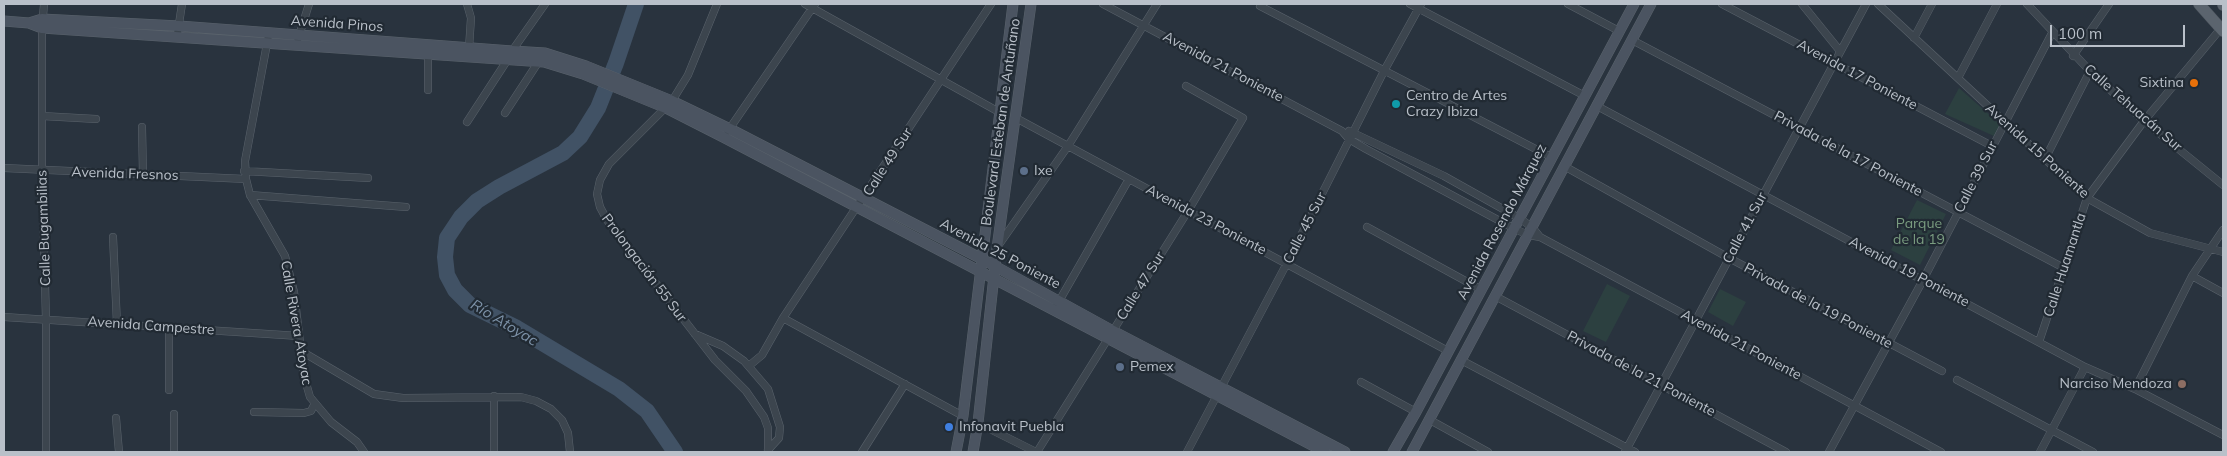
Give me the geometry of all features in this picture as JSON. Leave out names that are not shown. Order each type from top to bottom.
[{"type":"main road","name":"Boulevard Esteban de Antuñano","points":[[956,452],[963,416],[1013,4]]},
{"type":"main road","name":"Boulevard Esteban de Antuñano","points":[[973,452],[978,423],[997,248],[1031,4]]},
{"type":"main road","name":"Avenida Rosendo Márquez","points":[[1393,452],[1482,290],[1513,228],[1634,4]]},
{"type":"main road","name":"Avenida Rosendo Márquez","points":[[1412,452],[1651,4]]},
{"type":"main road","points":[[2199,4],[2222,28]]},
{"type":"main road","name":"Avenida Pinos","points":[[4,21],[298,40],[469,48],[585,70]]},
{"type":"main road","name":"Avenida Pinos","points":[[298,40],[428,54],[510,55],[545,53],[636,91]]},
{"type":"main road","name":"Avenida 25 Poniente","points":[[636,91],[864,198],[982,259],[1056,305],[1218,392],[1324,452]]},
{"type":"main road","name":"Avenida 25 Poniente","points":[[726,133],[858,207],[980,271],[1056,305]]},
{"type":"main road","name":"Avenida 25 Poniente","points":[[1218,392],[1345,452]]},
{"type":"street","name":"Calle Bugambilias","points":[[44,4],[42,24],[42,171],[46,320],[46,452]]},
{"type":"street","points":[[178,31],[182,4]]},
{"type":"street","points":[[298,40],[309,4]]},
{"type":"street","points":[[466,4],[471,18],[469,48]]},
{"type":"street","points":[[467,122],[545,4]]},
{"type":"street","name":"Prolongación 55 Sur","points":[[717,4],[688,75],[669,105],[609,164],[600,180],[597,194],[600,207],[607,220],[715,360],[746,391],[764,417],[768,428],[768,451]]},
{"type":"street","points":[[805,4],[814,6],[999,112]]},
{"type":"street","name":"Calle 49 Sur","points":[[750,365],[762,355],[783,318],[991,4]]},
{"type":"street","name":"Avenida 21 Poniente","points":[[1104,4],[1342,131],[1444,176],[1519,218],[1530,231],[1540,237],[1942,452]]},
{"type":"street","points":[[997,248],[1068,146],[1157,4]]},
{"type":"street","points":[[1410,4],[1420,6],[1585,96]]},
{"type":"street","points":[[1568,4],[1619,31]]},
{"type":"street","name":"Avenida 17 Poniente","points":[[1722,4],[1992,146]]},
{"type":"street","points":[[1802,4],[1840,51]]},
{"type":"street","name":"Calle 41 Sur","points":[[1626,450],[1762,194],[1866,4]]},
{"type":"street","name":"Avenida 15 Poniente","points":[[1878,4],[2087,198],[2150,233],[2209,250],[2223,252]]},
{"type":"street","points":[[1914,38],[1932,4]]},
{"type":"street","points":[[1958,78],[1997,4]]},
{"type":"street","name":"Calle Tehuacán Sur","points":[[2027,4],[2073,56],[2144,121],[2223,184]]},
{"type":"street","points":[[2073,56],[2109,4]]},
{"type":"street","points":[[726,133],[814,6]]},
{"type":"street","points":[[1260,6],[1551,157]]},
{"type":"street","name":"Calle 45 Sur","points":[[1187,452],[1287,263],[1384,71],[1420,6]]},
{"type":"street","name":"Calle Huamantla","points":[[2040,342],[2087,198],[2144,121],[2222,28]]},
{"type":"street","name":"Calle 39 Sur","points":[[1829,452],[1923,280],[2052,33]]},
{"type":"street","name":"Calle Rivera Atoyac","points":[[267,38],[245,175],[250,195],[286,256],[294,292],[307,388],[315,403],[331,422],[357,442],[364,452]]},
{"type":"street","name":"Privada de la 17 Poniente","points":[[1632,40],[2064,268]]},
{"type":"street","points":[[428,54],[428,90]]},
{"type":"street","points":[[505,113],[539,61]]},
{"type":"street","points":[[2045,159],[2090,71]]},
{"type":"street","name":"Calle 47 Sur","points":[[1036,452],[1188,211],[1243,118],[1186,86]]},
{"type":"street","name":"Avenida 19 Poniente","points":[[1597,106],[2085,367],[2135,389],[2223,435]]},
{"type":"street","points":[[42,116],[96,120]]},
{"type":"street","name":"Avenida 23 Poniente","points":[[1016,118],[1448,350]]},
{"type":"street","points":[[142,127],[143,174]]},
{"type":"street","name":"Avenida 21 Poniente","points":[[1351,135],[1513,228],[1530,231]]},
{"type":"street","name":"Privada de la 19 Poniente","points":[[1564,166],[1729,258],[1942,371]]},
{"type":"street","name":"Avenida Fresnos","points":[[4,168],[143,174],[368,178]]},
{"type":"street","points":[[1056,305],[1129,179]]},
{"type":"street","points":[[250,195],[406,207]]},
{"type":"street","points":[[1367,227],[1482,290]]},
{"type":"street","points":[[2135,389],[2192,276],[2223,230]]},
{"type":"street","points":[[113,237],[117,324]]},
{"type":"street","points":[[2192,276],[2223,293]]},
{"type":"street","name":"Privada de la 21 Poniente","points":[[1495,296],[1786,452]]},
{"type":"street","name":"Avenida Campestre","points":[[4,317],[299,336]]},
{"type":"street","points":[[783,318],[963,416]]},
{"type":"street","points":[[168,327],[169,390]]},
{"type":"street","points":[[693,332],[722,346],[750,365],[768,390],[780,427],[779,438],[768,451]]},
{"type":"street","points":[[301,351],[374,394],[402,398],[520,397],[536,401],[551,409],[562,420],[568,433],[570,452]]},
{"type":"street","points":[[1461,360],[1626,450],[1635,452]]},
{"type":"street","points":[[2040,452],[2085,367]]},
{"type":"street","points":[[1957,380],[2051,432],[2093,452]]},
{"type":"street","points":[[1361,382],[1416,412]]},
{"type":"street","points":[[862,452],[905,384]]},
{"type":"street","points":[[494,396],[494,452]]},
{"type":"street","points":[[254,412],[304,413],[311,411],[315,403]]},
{"type":"street","points":[[174,414],[174,452]]},
{"type":"street","points":[[116,418],[118,452]]},
{"type":"street","points":[[1430,420],[1488,452]]},
{"type":"street","points":[[978,423],[1036,452]]},
{"type":"green space","points":[[1959,88],[2001,125],[1994,136],[1945,114]]},
{"type":"green space","name":"Parque de la 19","points":[[1917,200],[1946,214],[1920,265],[1891,250]]},
{"type":"green space","points":[[1607,284],[1630,296],[1606,342],[1583,331]]},
{"type":"green space","points":[[1720,289],[1746,302],[1733,326],[1708,312]]},
{"type":"waterway","name":"Río Atoyac","points":[[636,4],[598,108],[580,137],[563,153],[499,187],[477,201],[461,217],[447,238],[445,257],[447,275],[455,290],[470,305],[517,328],[619,389],[647,411],[675,452]]},
{"type":"place","name":"Sixtina","points":[[2194,83]]},
{"type":"place","name":"Centro de Artes Crazy Ibiza","points":[[1396,104]]},
{"type":"place","name":"Ixe","points":[[1024,171]]},
{"type":"place","name":"Pemex","points":[[1120,367]]},
{"type":"place","name":"Narciso Mendoza","points":[[2182,384]]},
{"type":"place","name":"Infonavit Puebla","points":[[949,427]]}]
